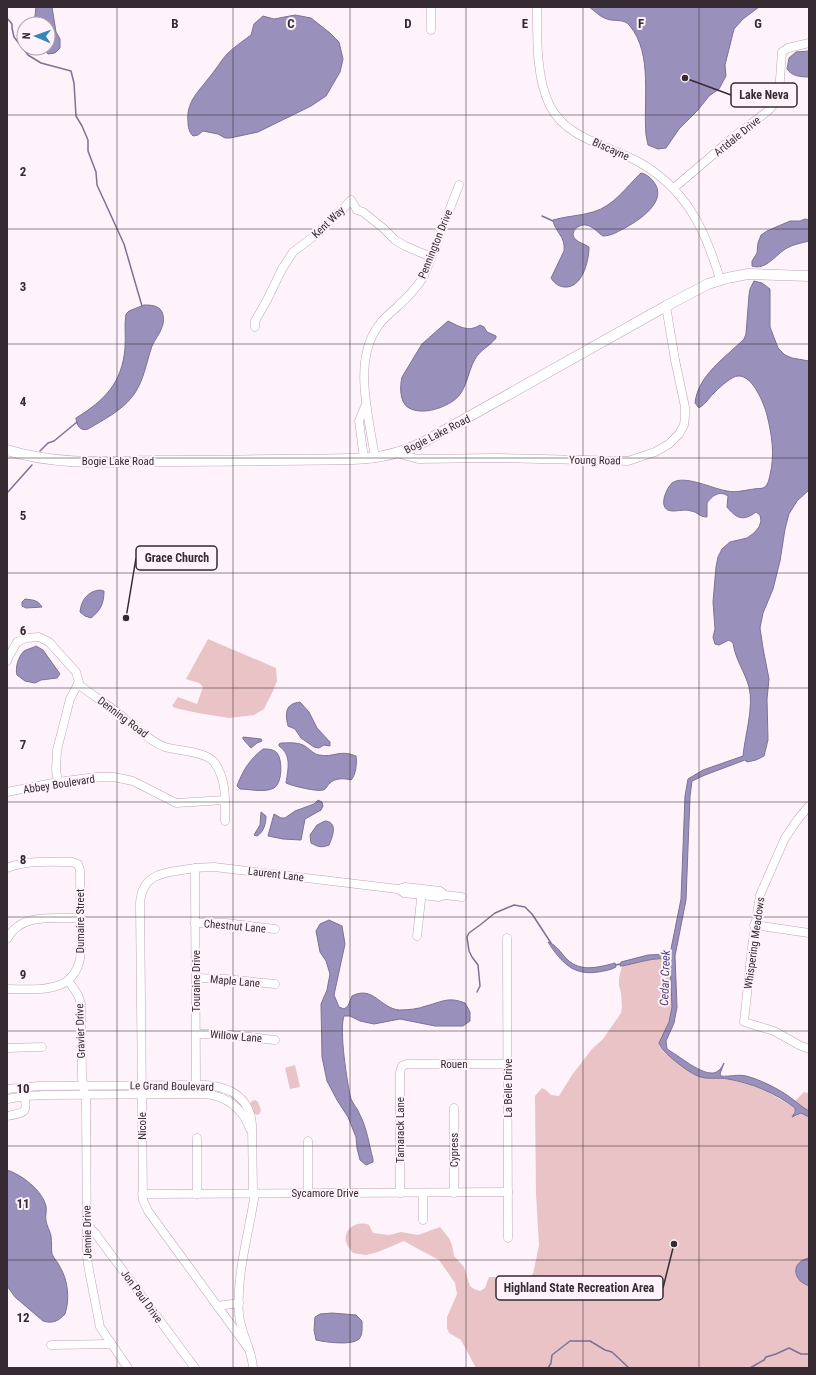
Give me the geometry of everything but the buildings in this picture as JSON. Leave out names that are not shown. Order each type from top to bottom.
[{"type":"main road","name":"Bogie Lake Road","points":[[7,450],[42,458],[78,461],[228,461],[375,458],[415,447],[436,436],[702,286],[741,275],[756,274],[809,276]]},
{"type":"street","points":[[431,7],[431,30]]},
{"type":"street","name":"Biscayne","points":[[537,7],[540,71],[550,106],[560,120],[575,132],[639,162],[674,188],[694,214],[706,240],[720,280]]},
{"type":"street","name":"Artdale Drive","points":[[674,188],[736,135],[768,111],[774,104],[779,93],[782,52],[788,48],[809,43]]},
{"type":"street","name":"Pennington Drive","points":[[375,458],[364,388],[365,362],[370,339],[380,323],[418,285],[424,276],[459,185]]},
{"type":"street","name":"Kent Way","points":[[255,327],[255,321],[268,300],[285,264],[293,252],[317,234],[334,216],[342,210],[350,200],[357,210],[363,212],[395,240],[431,257]]},
{"type":"street","name":"Young Road","points":[[396,453],[418,459],[494,458],[628,460],[656,452],[669,444],[679,434],[684,425],[685,407],[666,306]]},
{"type":"street","name":"Pennington Drive","points":[[364,459],[359,421],[366,404]]},
{"type":"street","points":[[7,661],[17,642],[26,638],[39,637],[49,642],[76,672],[79,682],[70,699],[57,750],[56,770],[58,782]]},
{"type":"street","name":"Denning Road","points":[[78,684],[156,742],[165,747],[197,753],[213,761],[221,774],[225,800],[225,821]]},
{"type":"street","name":"Abbey Boulevard","points":[[7,792],[58,782],[96,777],[114,777],[133,781],[176,803],[225,800]]},
{"type":"street","name":"Whispering Meadows","points":[[809,806],[785,838],[760,895],[754,925],[744,1022],[774,1031],[809,1049]]},
{"type":"street","name":"Dumaire Street","points":[[7,868],[34,862],[72,862],[76,863],[80,867],[80,961],[74,973],[68,980]]},
{"type":"street","name":"Laurent Lane","points":[[155,876],[163,873],[195,868],[223,868],[398,889],[405,887],[422,892],[440,891],[445,895],[462,897]]},
{"type":"street","name":"Touraine Drive","points":[[195,868],[196,1094]]},
{"type":"street","name":"Nicole","points":[[155,876],[145,885],[140,900],[143,1202],[248,1348]]},
{"type":"street","points":[[417,936],[422,892]]},
{"type":"street","points":[[7,939],[17,926],[30,920],[81,918]]},
{"type":"street","name":"Chestnut Lane","points":[[195,923],[226,923],[275,929]]},
{"type":"street","points":[[754,925],[809,933]]},
{"type":"street","name":"La Belle Drive","points":[[507,938],[508,1238]]},
{"type":"street","name":"Maple Lane","points":[[196,978],[225,978],[275,984]]},
{"type":"street","points":[[7,989],[49,988],[59,986],[68,980]]},
{"type":"street","name":"Gravier Drive","points":[[68,980],[78,995],[80,1004],[83,1085]]},
{"type":"street","name":"Willow Lane","points":[[196,1034],[222,1034],[275,1040]]},
{"type":"street","points":[[7,1048],[42,1047]]},
{"type":"street","name":"Rouen","points":[[401,1068],[407,1064],[508,1064]]},
{"type":"street","name":"Tamarack Lane","points":[[400,1193],[401,1068]]},
{"type":"street","name":"Jennie Drive","points":[[83,1085],[86,1100],[88,1260],[99,1325],[128,1368]]},
{"type":"street","name":"Le Grand Boulevard","points":[[7,1089],[23,1086],[211,1085],[222,1088],[239,1097],[247,1106],[252,1125],[254,1193],[241,1278],[239,1302],[241,1327],[252,1357],[253,1368]]},
{"type":"street","points":[[7,1116],[20,1114],[25,1111],[26,1108],[23,1086]]},
{"type":"street","name":"Le Grand Boulevard","points":[[7,1097],[142,1094],[196,1094],[218,1096],[234,1104],[245,1116],[252,1135]]},
{"type":"street","name":"Cypress","points":[[454,1108],[454,1193]]},
{"type":"street","points":[[197,1138],[197,1194]]},
{"type":"street","points":[[308,1141],[308,1193]]},
{"type":"street","name":"Sycamore Drive","points":[[142,1194],[508,1192]]},
{"type":"street","points":[[422,1220],[423,1193]]},
{"type":"street","name":"Jon Paul Drive","points":[[87,1228],[91,1229],[95,1233],[194,1368]]},
{"type":"street","points":[[217,1306],[239,1302]]},
{"type":"street","points":[[51,1344],[111,1344]]},
{"type":"shaded area","points":[[36,7],[52,7],[53,16],[35,16]]},
{"type":"shaded area","points":[[589,7],[759,7],[743,19],[734,29],[725,65],[726,76],[719,89],[709,96],[698,110],[679,129],[666,148],[658,149],[648,145],[646,135],[646,78],[642,50],[637,37],[630,26],[625,22],[604,18]]},
{"type":"shaded area","points":[[295,15],[311,18],[339,42],[343,59],[340,72],[326,96],[311,106],[258,132],[225,138],[218,134],[203,131],[198,135],[193,136],[188,124],[188,115],[193,99],[227,54],[251,35],[254,24],[263,16],[274,19]]},
{"type":"shaded area","points":[[56,32],[60,39],[60,48],[56,52]]},
{"type":"shaded area","points":[[809,51],[809,77],[796,76],[787,69],[789,58],[796,52]]},
{"type":"shaded area","points":[[641,173],[651,178],[657,188],[658,196],[650,210],[636,221],[616,233],[609,235],[603,236],[593,228],[586,225],[578,227],[574,231],[573,236],[578,242],[589,247],[586,266],[576,284],[564,287],[556,284],[551,278],[564,251],[564,246],[562,238],[555,227],[553,220],[593,212],[600,209],[619,196]]},
{"type":"shaded area","points":[[805,219],[809,220],[809,241],[787,248],[771,261],[762,266],[752,266],[752,261],[757,253],[761,235],[790,221],[800,221]]},
{"type":"shaded area","points":[[754,281],[762,283],[770,289],[770,327],[778,348],[785,355],[792,358],[809,361],[809,490],[797,501],[789,514],[773,589],[763,613],[760,628],[769,679],[767,699],[768,740],[764,756],[747,762],[745,760],[692,781],[690,796],[686,900],[675,956],[677,1007],[674,1023],[666,1041],[667,1049],[694,1067],[707,1073],[713,1073],[719,1070],[724,1063],[720,1074],[721,1076],[746,1076],[776,1088],[809,1111],[809,1117],[801,1113],[792,1117],[795,1112],[795,1108],[763,1089],[728,1079],[701,1077],[688,1071],[664,1051],[659,1043],[669,1022],[672,1007],[670,959],[652,960],[620,966],[621,962],[648,955],[670,954],[681,899],[685,796],[688,779],[703,770],[743,756],[750,712],[749,687],[736,655],[733,643],[729,640],[719,645],[715,644],[713,637],[715,629],[713,602],[716,567],[718,557],[722,549],[730,542],[747,538],[754,533],[759,527],[761,521],[760,515],[756,512],[743,518],[737,516],[727,507],[728,496],[725,494],[713,496],[707,503],[707,517],[689,510],[668,510],[665,508],[664,500],[669,486],[677,481],[691,481],[721,490],[734,492],[762,488],[766,486],[768,482],[772,467],[773,452],[769,423],[766,410],[753,385],[743,377],[735,376],[723,384],[699,408],[695,403],[697,393],[707,375],[744,339],[746,334],[750,289]]},
{"type":"shaded area","points":[[144,305],[154,306],[161,310],[163,314],[163,325],[152,346],[139,385],[128,402],[117,411],[106,419],[88,429],[83,430],[78,425],[76,418],[103,397],[116,381],[120,371],[125,348],[126,314],[129,311]]},
{"type":"shaded area","points":[[448,321],[468,329],[480,325],[484,327],[487,332],[496,336],[496,338],[475,359],[464,387],[458,397],[437,409],[420,411],[409,408],[403,402],[402,398],[402,377],[422,344]]},
{"type":"shaded area","points":[[100,590],[104,591],[103,603],[100,609],[91,618],[85,616],[80,612],[84,600],[92,592]]},
{"type":"shaded area","points":[[25,599],[33,600],[42,607],[26,608],[22,606],[22,602]]},
{"type":"shaded area","points":[[208,639],[276,668],[277,681],[264,709],[254,715],[229,718],[198,713],[172,706],[178,697],[197,704],[203,687],[199,683],[186,679]]},
{"type":"shaded area","points":[[36,646],[43,650],[60,674],[57,678],[41,680],[35,683],[25,681],[17,675],[16,669],[20,656],[25,650]]},
{"type":"shaded area","points":[[300,702],[309,712],[317,728],[330,742],[330,746],[324,745],[319,748],[314,747],[301,738],[295,729],[288,726],[286,717],[287,710],[291,705]]},
{"type":"shaded area","points":[[243,737],[261,739],[262,741],[251,748]]},
{"type":"shaded area","points":[[281,743],[300,744],[319,755],[324,756],[345,753],[356,756],[354,775],[351,780],[334,780],[323,790],[294,786],[286,783],[288,763],[286,754],[279,746]]},
{"type":"shaded area","points":[[263,749],[274,751],[279,756],[281,772],[277,786],[266,790],[240,789],[237,786],[244,770],[254,757]]},
{"type":"shaded area","points":[[318,800],[322,802],[323,806],[321,810],[305,819],[301,840],[268,836],[274,814],[281,818],[285,818],[295,811],[314,804]]},
{"type":"shaded area","points":[[261,812],[266,816],[266,822],[263,830],[257,836],[254,835],[260,825]]},
{"type":"shaded area","points":[[325,821],[332,824],[333,830],[329,845],[322,847],[311,843],[310,835],[317,825]]},
{"type":"shaded area","points":[[329,920],[342,926],[345,944],[334,995],[339,1007],[344,1009],[348,1006],[352,996],[359,993],[366,993],[392,1008],[399,1010],[416,1009],[443,1001],[456,1000],[465,1003],[470,1012],[470,1021],[463,1026],[435,1026],[400,1019],[374,1024],[360,1021],[350,1016],[344,1016],[342,1033],[349,1091],[351,1099],[364,1125],[373,1159],[373,1162],[366,1165],[360,1160],[356,1137],[348,1117],[327,1081],[322,1057],[321,1004],[327,990],[330,974],[326,961],[320,952],[316,931],[320,924]]},
{"type":"shaded area","points":[[548,942],[555,946],[569,961],[575,965],[588,968],[615,963],[616,967],[605,971],[589,973],[575,970],[568,966],[558,956]]},
{"type":"shaded area","points":[[662,958],[670,959],[673,993],[670,1017],[659,1046],[664,1052],[693,1074],[708,1078],[728,1079],[745,1083],[766,1091],[792,1106],[795,1109],[793,1114],[795,1117],[801,1113],[809,1117],[809,1368],[476,1368],[461,1340],[449,1333],[447,1328],[447,1317],[457,1294],[455,1283],[439,1260],[404,1241],[378,1252],[366,1255],[353,1253],[346,1242],[347,1233],[352,1226],[356,1224],[369,1225],[373,1233],[389,1235],[401,1232],[418,1235],[440,1227],[449,1238],[454,1256],[464,1267],[470,1286],[480,1291],[485,1288],[489,1277],[525,1279],[533,1274],[539,1245],[536,1194],[535,1096],[542,1088],[551,1095],[559,1096],[572,1075],[592,1049],[603,1039],[621,1013],[622,1006],[619,978],[622,966],[642,960]]},
{"type":"shaded area","points":[[295,1065],[300,1087],[290,1089],[285,1068]]},
{"type":"shaded area","points":[[804,1092],[809,1093],[809,1111],[801,1107],[795,1101]]},
{"type":"shaded area","points":[[255,1100],[258,1102],[261,1110],[258,1115],[253,1113],[249,1105]]},
{"type":"shaded area","points":[[7,1170],[19,1175],[31,1184],[40,1194],[46,1206],[46,1223],[51,1236],[52,1254],[63,1272],[68,1296],[65,1314],[55,1321],[43,1321],[15,1297],[7,1286]]},
{"type":"shaded area","points":[[809,1258],[809,1286],[799,1279],[796,1274],[796,1268],[802,1261]]},
{"type":"shaded area","points":[[332,1313],[356,1315],[362,1321],[362,1333],[359,1339],[345,1343],[316,1340],[314,1330],[315,1317],[320,1314]]},
{"type":"waterway","points":[[7,18],[12,24],[14,37],[28,55],[41,63],[71,71],[74,83],[76,116],[88,140],[88,151],[96,172],[97,185],[124,244],[142,306]]},
{"type":"waterway","points":[[542,216],[553,221]]},
{"type":"waterway","points":[[40,451],[48,443],[54,441],[77,422]]},
{"type":"waterway","points":[[7,493],[32,465]]},
{"type":"waterway","points":[[477,992],[480,986],[478,965],[469,951],[467,937],[469,933],[495,913],[514,905],[525,907],[532,914],[551,943]]},
{"type":"waterway","points":[[616,965],[620,964]]},
{"type":"waterway","name":"Cedar Creek","points":[[548,1368],[551,1363],[552,1355],[570,1341],[590,1341],[605,1350],[612,1352],[629,1368]]},
{"type":"waterway","name":"Cedar Creek","points":[[750,1368],[764,1360],[766,1357],[789,1348],[801,1354],[809,1354]]},
{"type":"place","name":"Lake Neva","points":[[685,78]]},
{"type":"place","name":"Grace Church","points":[[126,618]]},
{"type":"place","name":"Highland State Recreation Area","points":[[674,1244]]}]
